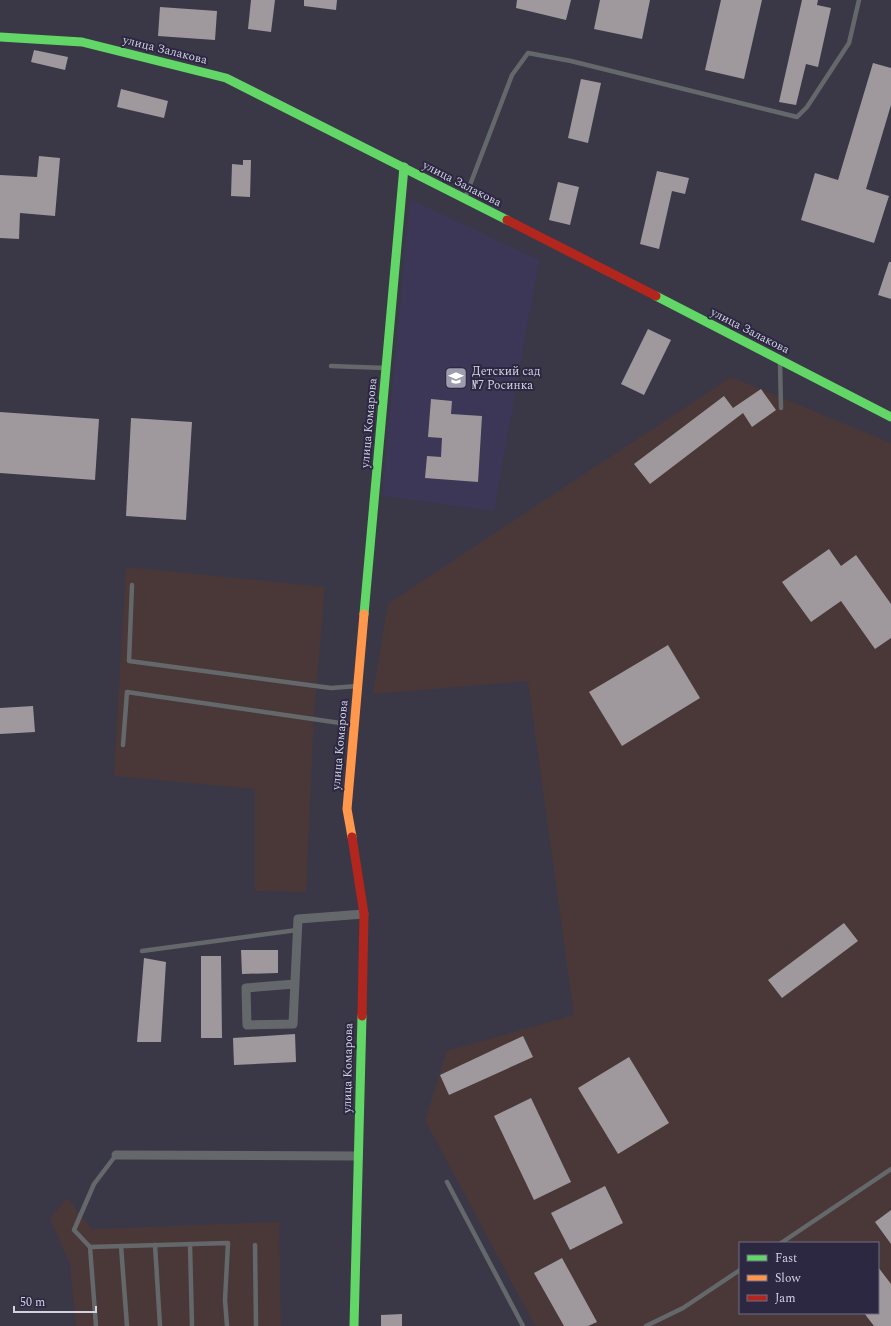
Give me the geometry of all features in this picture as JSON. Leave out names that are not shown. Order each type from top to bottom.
[{"type":"street","name":"улица Залакова","points":[[0,37],[82,42],[226,78],[404,167],[891,417]]},
{"type":"street","name":"улица Комарова","points":[[354,1326],[364,914],[347,809],[404,167]]},
{"type":"street","points":[[295,984],[246,988],[247,1025],[293,1024],[298,930],[298,919],[364,914]]},
{"type":"street","points":[[116,1155],[358,1156]]},
{"type":"lane","points":[[465,199],[512,75],[528,53],[571,61],[797,116],[807,107],[849,43],[859,0]]},
{"type":"lane","points":[[780,360],[780,408]]},
{"type":"lane","points":[[331,366],[386,368]]},
{"type":"lane","points":[[132,585],[129,661],[331,688],[358,686]]},
{"type":"lane","points":[[122,745],[128,692],[354,726]]},
{"type":"lane","points":[[142,951],[298,930]]},
{"type":"lane","points":[[96,1326],[90,1247],[74,1230],[94,1184],[116,1155]]},
{"type":"lane","points":[[782,1242],[891,1169]]},
{"type":"lane","points":[[447,1182],[523,1326]]},
{"type":"lane","points":[[90,1247],[228,1243],[225,1300],[227,1326]]},
{"type":"lane","points":[[190,1244],[192,1326]]},
{"type":"lane","points":[[255,1244],[256,1326]]},
{"type":"lane","points":[[155,1245],[160,1326]]},
{"type":"lane","points":[[122,1246],[127,1326]]},
{"type":"lane","points":[[646,1326],[683,1308],[739,1271]]},
{"type":"shaded area","name":"Детский сад №7 Росинка","points":[[410,199],[539,260],[494,511],[382,496]]},
{"type":"shaded area","points":[[731,377],[891,443],[891,1326],[535,1326],[425,1120],[447,1051],[574,1015],[528,681],[373,694],[388,604]]},
{"type":"shaded area","points":[[126,567],[325,587],[314,713],[306,892],[255,891],[255,789],[114,776]]},
{"type":"shaded area","points":[[67,1198],[92,1229],[279,1222],[281,1326],[76,1326],[70,1264],[50,1218]]},
{"type":"building","points":[[251,0],[275,0],[271,32],[248,29]]},
{"type":"building","points":[[304,0],[337,0],[336,10],[304,6]]},
{"type":"building","points":[[517,0],[571,0],[566,20],[516,8]]},
{"type":"building","points":[[600,0],[650,0],[642,39],[594,29]]},
{"type":"building","points":[[721,0],[762,0],[744,79],[705,70]]},
{"type":"building","points":[[802,0],[818,0],[817,5],[831,8],[818,67],[806,64],[796,105],[779,102]]},
{"type":"building","points":[[160,7],[217,11],[215,40],[158,36]]},
{"type":"building","points":[[34,50],[68,57],[65,70],[31,62]]},
{"type":"building","points":[[873,63],[891,68],[891,105],[866,189],[889,196],[874,243],[801,220],[815,173],[838,180]]},
{"type":"building","points":[[581,79],[601,83],[588,143],[568,138]]},
{"type":"building","points":[[121,89],[168,101],[164,118],[117,107]]},
{"type":"building","points":[[39,156],[60,158],[55,216],[20,213],[19,239],[0,238],[0,175],[37,177]]},
{"type":"building","points":[[243,160],[251,160],[250,197],[231,196],[232,164],[243,165]]},
{"type":"building","points":[[657,171],[689,178],[685,194],[672,191],[659,249],[640,244]]},
{"type":"building","points":[[558,182],[579,187],[570,225],[549,220]]},
{"type":"building","points":[[889,262],[891,262],[891,299],[878,295]]},
{"type":"building","points":[[648,329],[671,340],[644,395],[621,384]]},
{"type":"building","points":[[761,389],[776,410],[752,427],[743,413],[650,484],[634,464],[724,396],[733,408]]},
{"type":"building","points":[[431,399],[452,401],[451,414],[482,416],[478,482],[425,478],[427,456],[441,457],[442,438],[428,437]]},
{"type":"building","points":[[0,412],[99,419],[95,480],[0,473]]},
{"type":"building","points":[[131,418],[192,422],[186,520],[126,516]]},
{"type":"building","points":[[829,549],[841,566],[856,555],[891,604],[891,638],[875,649],[841,601],[811,622],[782,582]]},
{"type":"building","points":[[668,645],[700,698],[622,746],[589,692]]},
{"type":"building","points":[[33,706],[35,732],[0,734],[0,708]]},
{"type":"building","points":[[844,923],[858,941],[782,998],[768,980]]},
{"type":"building","points":[[241,950],[278,950],[278,973],[242,974]]},
{"type":"building","points":[[201,956],[221,956],[222,1038],[201,1038]]},
{"type":"building","points":[[144,958],[166,962],[161,1042],[137,1042]]},
{"type":"building","points":[[295,1034],[296,1062],[234,1065],[233,1038]]},
{"type":"building","points":[[523,1036],[533,1057],[449,1095],[440,1075]]},
{"type":"building","points":[[629,1057],[669,1123],[618,1154],[578,1088]]},
{"type":"building","points":[[531,1098],[571,1182],[534,1200],[494,1116]]},
{"type":"building","points":[[605,1186],[623,1223],[570,1250],[551,1213]]},
{"type":"building","points":[[891,1210],[891,1244],[875,1222]]},
{"type":"building","points":[[562,1258],[597,1322],[588,1326],[564,1326],[534,1273]]},
{"type":"building","points":[[879,1268],[891,1284],[891,1326],[874,1326],[865,1314],[879,1314]]},
{"type":"building","points":[[402,1314],[402,1326],[381,1326],[381,1315]]},
{"type":"traffic: fast","points":[[0,37],[82,42],[226,78],[507,220]]},
{"type":"traffic: fast","points":[[364,614],[404,167]]},
{"type":"traffic: fast","points":[[656,296],[891,417]]},
{"type":"traffic: fast","points":[[354,1326],[362,1016]]},
{"type":"traffic: slow","points":[[352,837],[347,809],[364,614]]},
{"type":"traffic: jam","points":[[507,220],[656,296]]},
{"type":"traffic: jam","points":[[352,837],[364,914],[362,1016]]},
{"type":"place","name":"Детский сад №7 Росинка","points":[[456,378]]}]
